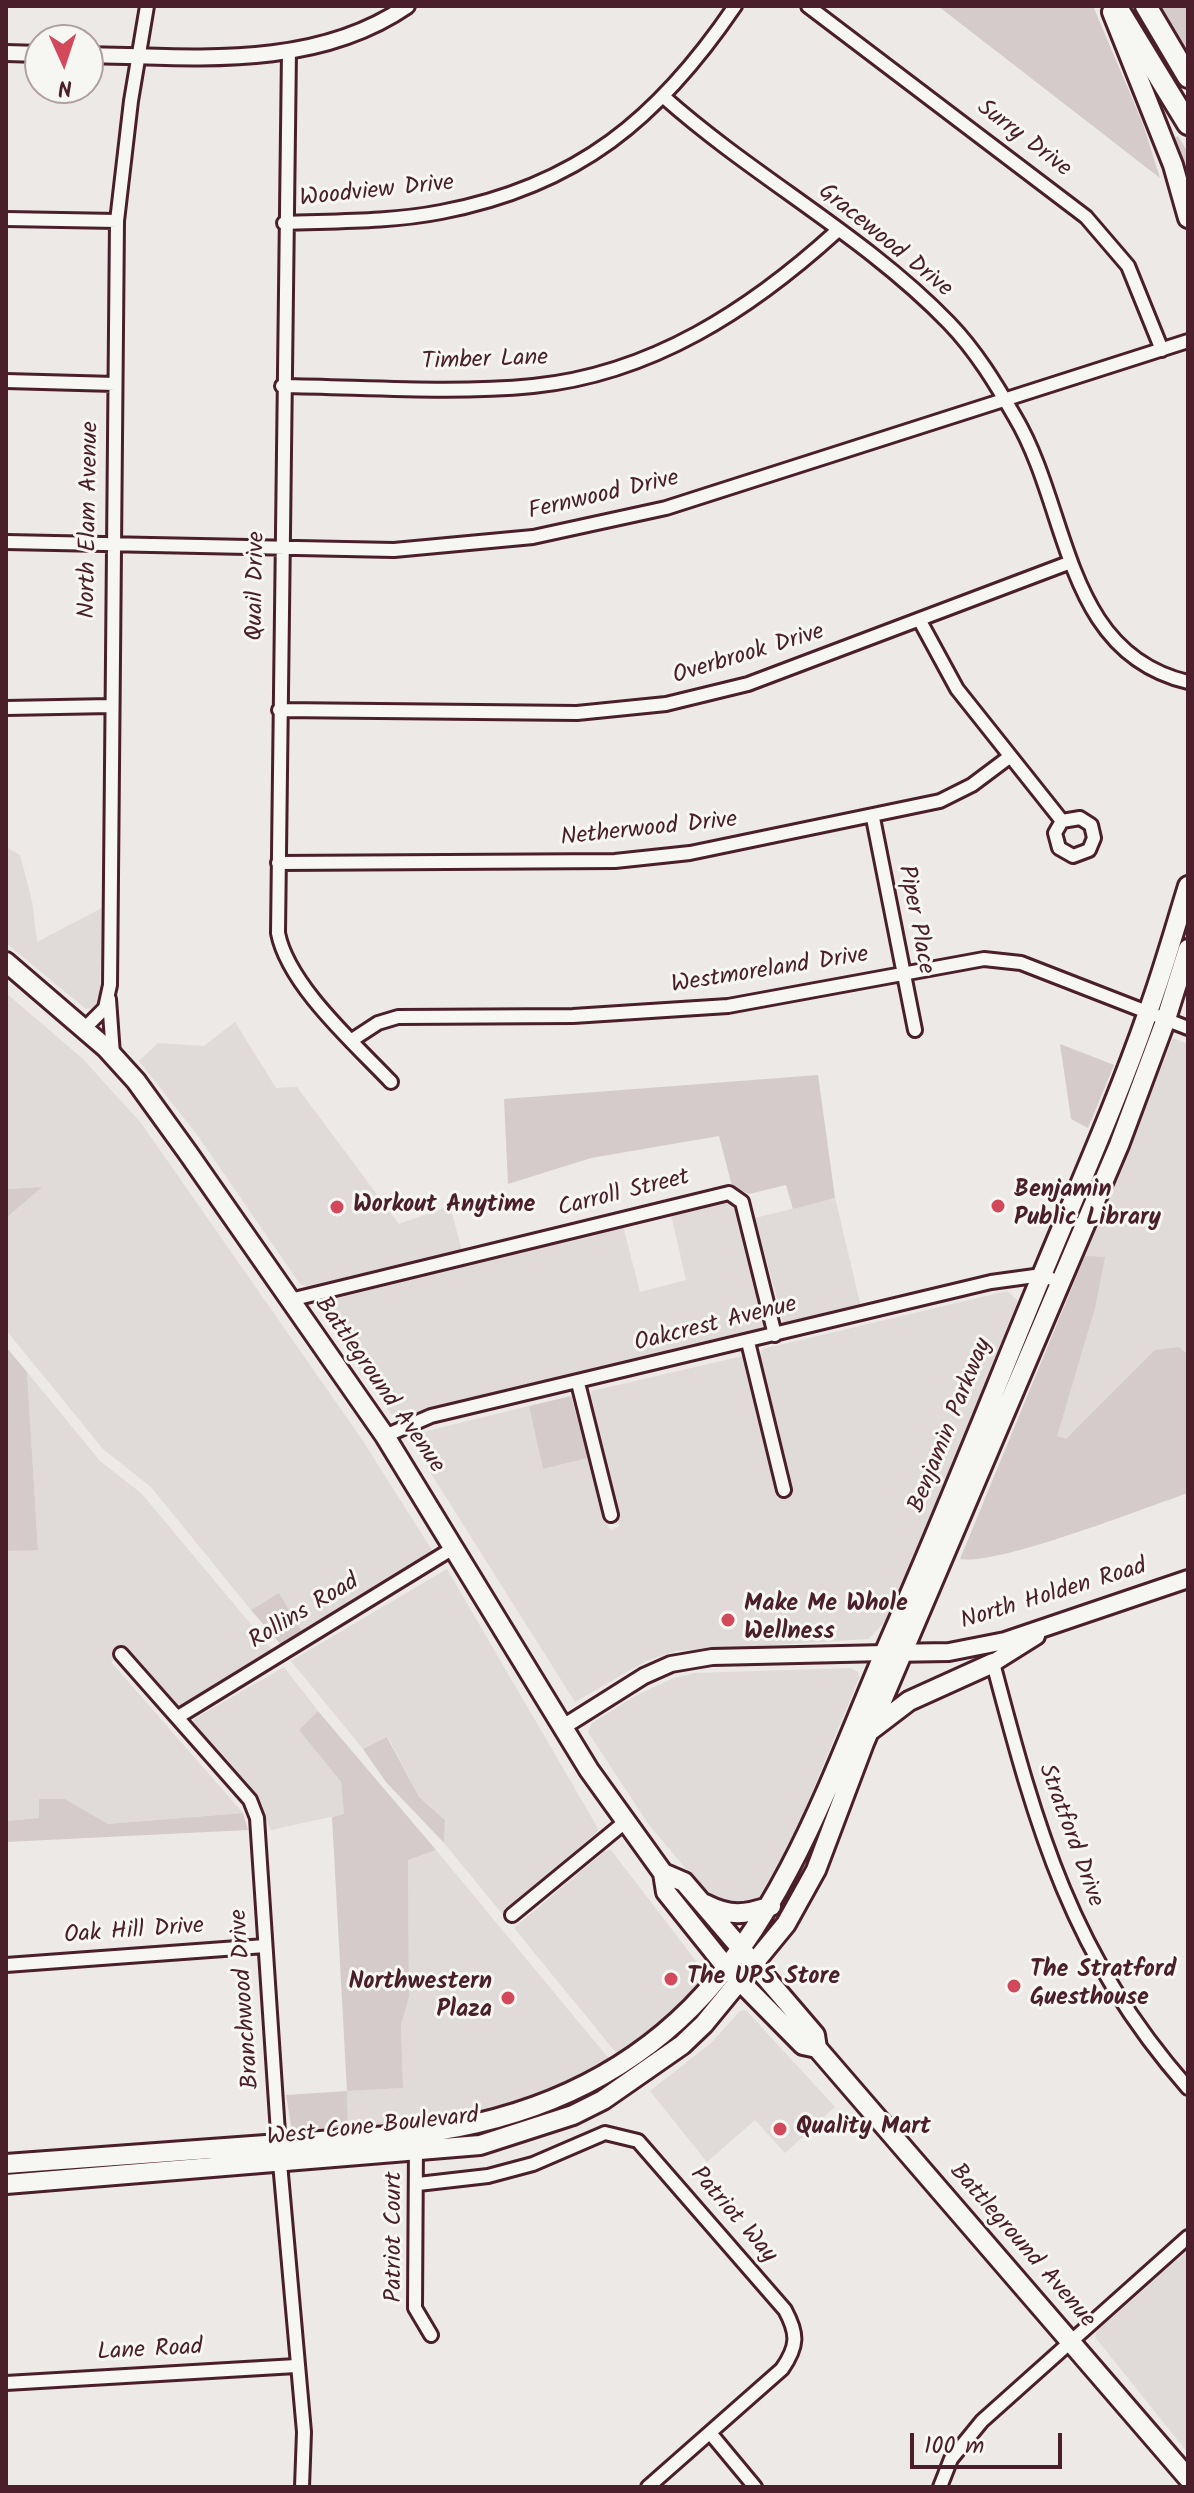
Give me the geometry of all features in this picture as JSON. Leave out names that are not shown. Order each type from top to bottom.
[{"type":"highway","points":[[1116,6],[1188,124]]},
{"type":"highway","points":[[1146,6],[1188,77]]},
{"type":"main road","points":[[1110,6],[1173,165],[1188,218]]},
{"type":"main road","name":"Benjamin Parkway","points":[[741,1982],[786,1924],[816,1870],[869,1732],[905,1653],[1050,1278],[1148,1012],[1188,886]]},
{"type":"main road","name":"Benjamin Parkway","points":[[726,1967],[771,1906],[1050,1278],[1119,1145],[1166,1019],[1188,949]]},
{"type":"main road","name":"Battleground Avenue","points":[[6,962],[113,1055],[179,1141],[385,1436],[563,1727],[625,1822],[663,1873],[666,1892],[726,1967],[803,2045],[817,2048]]},
{"type":"main road","name":"North Holden Road","points":[[885,1653],[979,1647],[1043,1629],[1188,1579]]},
{"type":"main road","points":[[869,1732],[909,1701],[993,1663],[1028,1644],[1043,1629]]},
{"type":"main road","name":"Battleground Avenue","points":[[663,1873],[684,1882],[815,2035],[817,2048],[1188,2478]]},
{"type":"main road","points":[[701,1902],[723,1913],[737,1915],[771,1906]]},
{"type":"main road","name":"West Cone Boulevard","points":[[416,2144],[502,2119],[588,2085],[670,2027],[726,1967]]},
{"type":"main road","name":"West Cone Boulevard","points":[[6,2184],[280,2154],[416,2144],[480,2145],[521,2134],[603,2100],[682,2045],[741,1982]]},
{"type":"main road","name":"West Cone Boulevard","points":[[6,2164],[280,2154]]},
{"type":"street","name":"North Elam Avenue","points":[[113,1055],[109,997],[113,853],[111,706],[117,221],[147,6]]},
{"type":"street","points":[[104,55],[252,56],[289,51],[366,28],[407,6]]},
{"type":"street","name":"Woodview Drive","points":[[284,223],[405,217],[477,204],[516,191],[586,157],[634,126],[689,72],[735,6]]},
{"type":"street","name":"Surry Drive","points":[[808,6],[1086,217],[1128,266],[1162,350]]},
{"type":"street","name":"Quail Drive","points":[[289,51],[282,386],[280,945],[300,979],[391,1082]]},
{"type":"street","name":"Gracewood Drive","points":[[665,98],[931,306],[975,354],[1028,439],[1071,562],[1096,617],[1132,660],[1161,676],[1188,682]]},
{"type":"street","points":[[6,219],[117,221]]},
{"type":"street","name":"Timber Lane","points":[[282,386],[505,388],[598,374],[700,335],[759,296],[837,231]]},
{"type":"street","name":"Fernwood Drive","points":[[6,542],[435,548],[587,527],[666,508],[1188,341]]},
{"type":"street","points":[[6,381],[115,384]]},
{"type":"street","name":"Overbrook Drive","points":[[279,710],[577,713],[651,706],[748,684],[1071,562]]},
{"type":"street","points":[[920,621],[957,689],[1008,758],[1062,821]]},
{"type":"street","points":[[6,708],[111,706]]},
{"type":"street","name":"Netherwood Drive","points":[[278,863],[615,861],[690,853],[873,818],[940,801],[972,785],[1008,758]]},
{"type":"street","name":"Piper Place","points":[[873,818],[901,974],[915,1030]]},
{"type":"street","name":"Westmoreland Drive","points":[[352,1040],[378,1023],[413,1015],[573,1016],[728,1006],[959,962],[1004,960],[1021,963],[1188,1028]]},
{"type":"street","points":[[85,1028],[105,1008],[109,997]]},
{"type":"street","name":"Carroll Street","points":[[290,1300],[719,1194],[736,1195],[746,1215],[775,1335]]},
{"type":"street","name":"Oakcrest Avenue","points":[[385,1436],[431,1416],[991,1282],[1050,1278]]},
{"type":"street","points":[[748,1342],[784,1490]]},
{"type":"street","points":[[578,1383],[611,1515]]},
{"type":"street","name":"Rollins Road","points":[[178,1717],[455,1547]]},
{"type":"street","points":[[563,1727],[644,1676],[671,1664],[712,1657],[885,1653]]},
{"type":"street","name":"Branchwood Drive","points":[[121,1654],[250,1800],[254,1809],[296,2366],[304,2432],[302,2487]]},
{"type":"street","name":"Stratford Drive","points":[[993,1663],[1039,1831],[1075,1920],[1128,2012],[1188,2088]]},
{"type":"street","points":[[512,1915],[625,1822]]},
{"type":"street","name":"Oak Hill Drive","points":[[6,1965],[265,1946]]},
{"type":"street","name":"Patriot Way","points":[[418,2184],[468,2180],[518,2168],[605,2133],[638,2141],[785,2310],[795,2329],[793,2354],[782,2369],[648,2487]]},
{"type":"street","name":"Patriot Court","points":[[416,2144],[415,2308],[431,2335]]},
{"type":"street","points":[[940,2487],[951,2459],[968,2436],[1188,2237]]},
{"type":"street","name":"Lane Road","points":[[6,2383],[296,2366]]},
{"type":"street","points":[[711,2434],[755,2487]]},
{"type":"shaded area","points":[[938,6],[1093,6],[1143,124],[1160,178]]},
{"type":"shaded area","points":[[1158,6],[1188,6],[1188,56]]},
{"type":"shaded area","points":[[1178,136],[1188,153],[1188,190],[1173,139]]},
{"type":"shaded area","points":[[6,847],[20,855],[32,901],[37,942],[102,908],[100,1000],[94,1007],[86,1009],[6,943]]},
{"type":"shaded area","points":[[6,993],[83,1059],[141,1123],[361,1438],[435,1555],[304,1635],[279,1593],[251,1610],[151,1487],[103,1449],[6,1330],[6,1218],[41,1187],[6,1189]]},
{"type":"shaded area","points":[[235,1022],[276,1088],[297,1087],[399,1224],[450,1206],[462,1251],[309,1287],[300,1284],[198,1136],[139,1061],[158,1043],[204,1046]]},
{"type":"shaded area","points":[[1173,1038],[1188,1044],[1188,1362],[1064,1453],[1014,1432]]},
{"type":"shaded area","points":[[1060,1044],[1114,1065],[1088,1128],[1071,1119]]},
{"type":"shaded area","points":[[818,1075],[835,1198],[793,1209],[786,1185],[749,1194],[732,1186],[719,1136],[591,1158],[508,1184],[504,1099]]},
{"type":"shaded area","points":[[42,1187],[6,1218],[6,1189]]},
{"type":"shaded area","points":[[835,1198],[861,1307],[784,1324],[755,1218]]},
{"type":"shaded area","points":[[728,1202],[736,1205],[764,1322],[762,1328],[404,1417],[391,1414],[323,1315],[322,1306],[327,1301],[623,1226],[640,1292],[686,1280],[671,1215]]},
{"type":"shaded area","points":[[1085,1256],[1105,1257],[1095,1308],[1057,1436],[1066,1439],[1155,1350],[1179,1347],[1188,1355],[1188,1493],[1037,1545],[979,1559],[960,1559]]},
{"type":"shaded area","points":[[1007,1291],[1017,1300],[1018,1312],[889,1618],[868,1639],[676,1651],[646,1661],[575,1702],[413,1445],[415,1434],[529,1406],[543,1469],[588,1458],[604,1519],[611,1531],[619,1526],[590,1396],[592,1391],[743,1356],[776,1496],[792,1494],[759,1356],[763,1349]]},
{"type":"shaded area","points":[[6,1347],[27,1372],[38,1550],[6,1551]]},
{"type":"shaded area","points":[[27,1372],[100,1461],[142,1494],[274,1652],[176,1710],[122,1652],[111,1662],[243,1813],[108,1824],[65,1799],[40,1799],[40,1818],[6,1821],[6,1551],[38,1549]]},
{"type":"shaded area","points":[[571,1396],[588,1458],[543,1469],[529,1406]]},
{"type":"shaded area","points":[[447,1569],[599,1830],[504,1916],[444,1843],[445,1820],[419,1797],[388,1737],[363,1749],[291,1661]]},
{"type":"shaded area","points":[[279,1593],[304,1635],[283,1647],[251,1610]]},
{"type":"shaded area","points":[[284,1667],[318,1711],[299,1730],[341,1782],[344,1814],[271,1830],[256,1798],[192,1726],[194,1719]]},
{"type":"shaded area","points":[[851,1668],[858,1672],[859,1678],[782,1865],[758,1902],[735,1908],[713,1899],[649,1825],[588,1732],[592,1723],[635,1696],[674,1678],[695,1673]]},
{"type":"shaded area","points":[[318,1711],[436,1850],[408,1860],[409,1997],[401,2025],[403,2088],[347,2091],[332,1817],[344,1814],[341,1782],[299,1730]]},
{"type":"shaded area","points":[[387,1737],[419,1797],[445,1820],[444,1843],[386,1782],[363,1749]]},
{"type":"shaded area","points":[[39,1799],[65,1799],[108,1824],[243,1813],[248,1830],[6,1842],[6,1821],[39,1818]]},
{"type":"shaded area","name":"Northwestern Plaza","points":[[436,1850],[610,2060],[545,2094],[477,2115],[445,2121],[348,2127],[347,2091],[403,2088],[401,2025],[409,1997],[408,1860]]},
{"type":"shaded area","points":[[611,1850],[706,1974],[671,2013],[618,2055],[514,1928],[605,1851]]},
{"type":"shaded area","points":[[746,2010],[835,2107],[785,2153],[755,2120],[707,2162],[650,2091],[711,2043],[740,2011]]},
{"type":"shaded area","points":[[347,2091],[348,2127],[297,2131],[291,2126],[286,2095]]},
{"type":"shaded area","points":[[1188,2250],[1188,2453],[1095,2337],[1096,2332]]},
{"type":"place","name":"Benjamin Public Library","points":[[998,1206]]},
{"type":"place","name":"Workout Anytime","points":[[337,1207]]},
{"type":"place","name":"Make Me Whole Wellness","points":[[728,1620]]},
{"type":"place","name":"The UPS Store","points":[[671,1979]]},
{"type":"place","name":"The Stratford Guesthouse","points":[[1014,1986]]},
{"type":"place","name":"Northwestern Plaza","points":[[508,1998]]},
{"type":"place","name":"Quality Mart","points":[[780,2129]]}]
